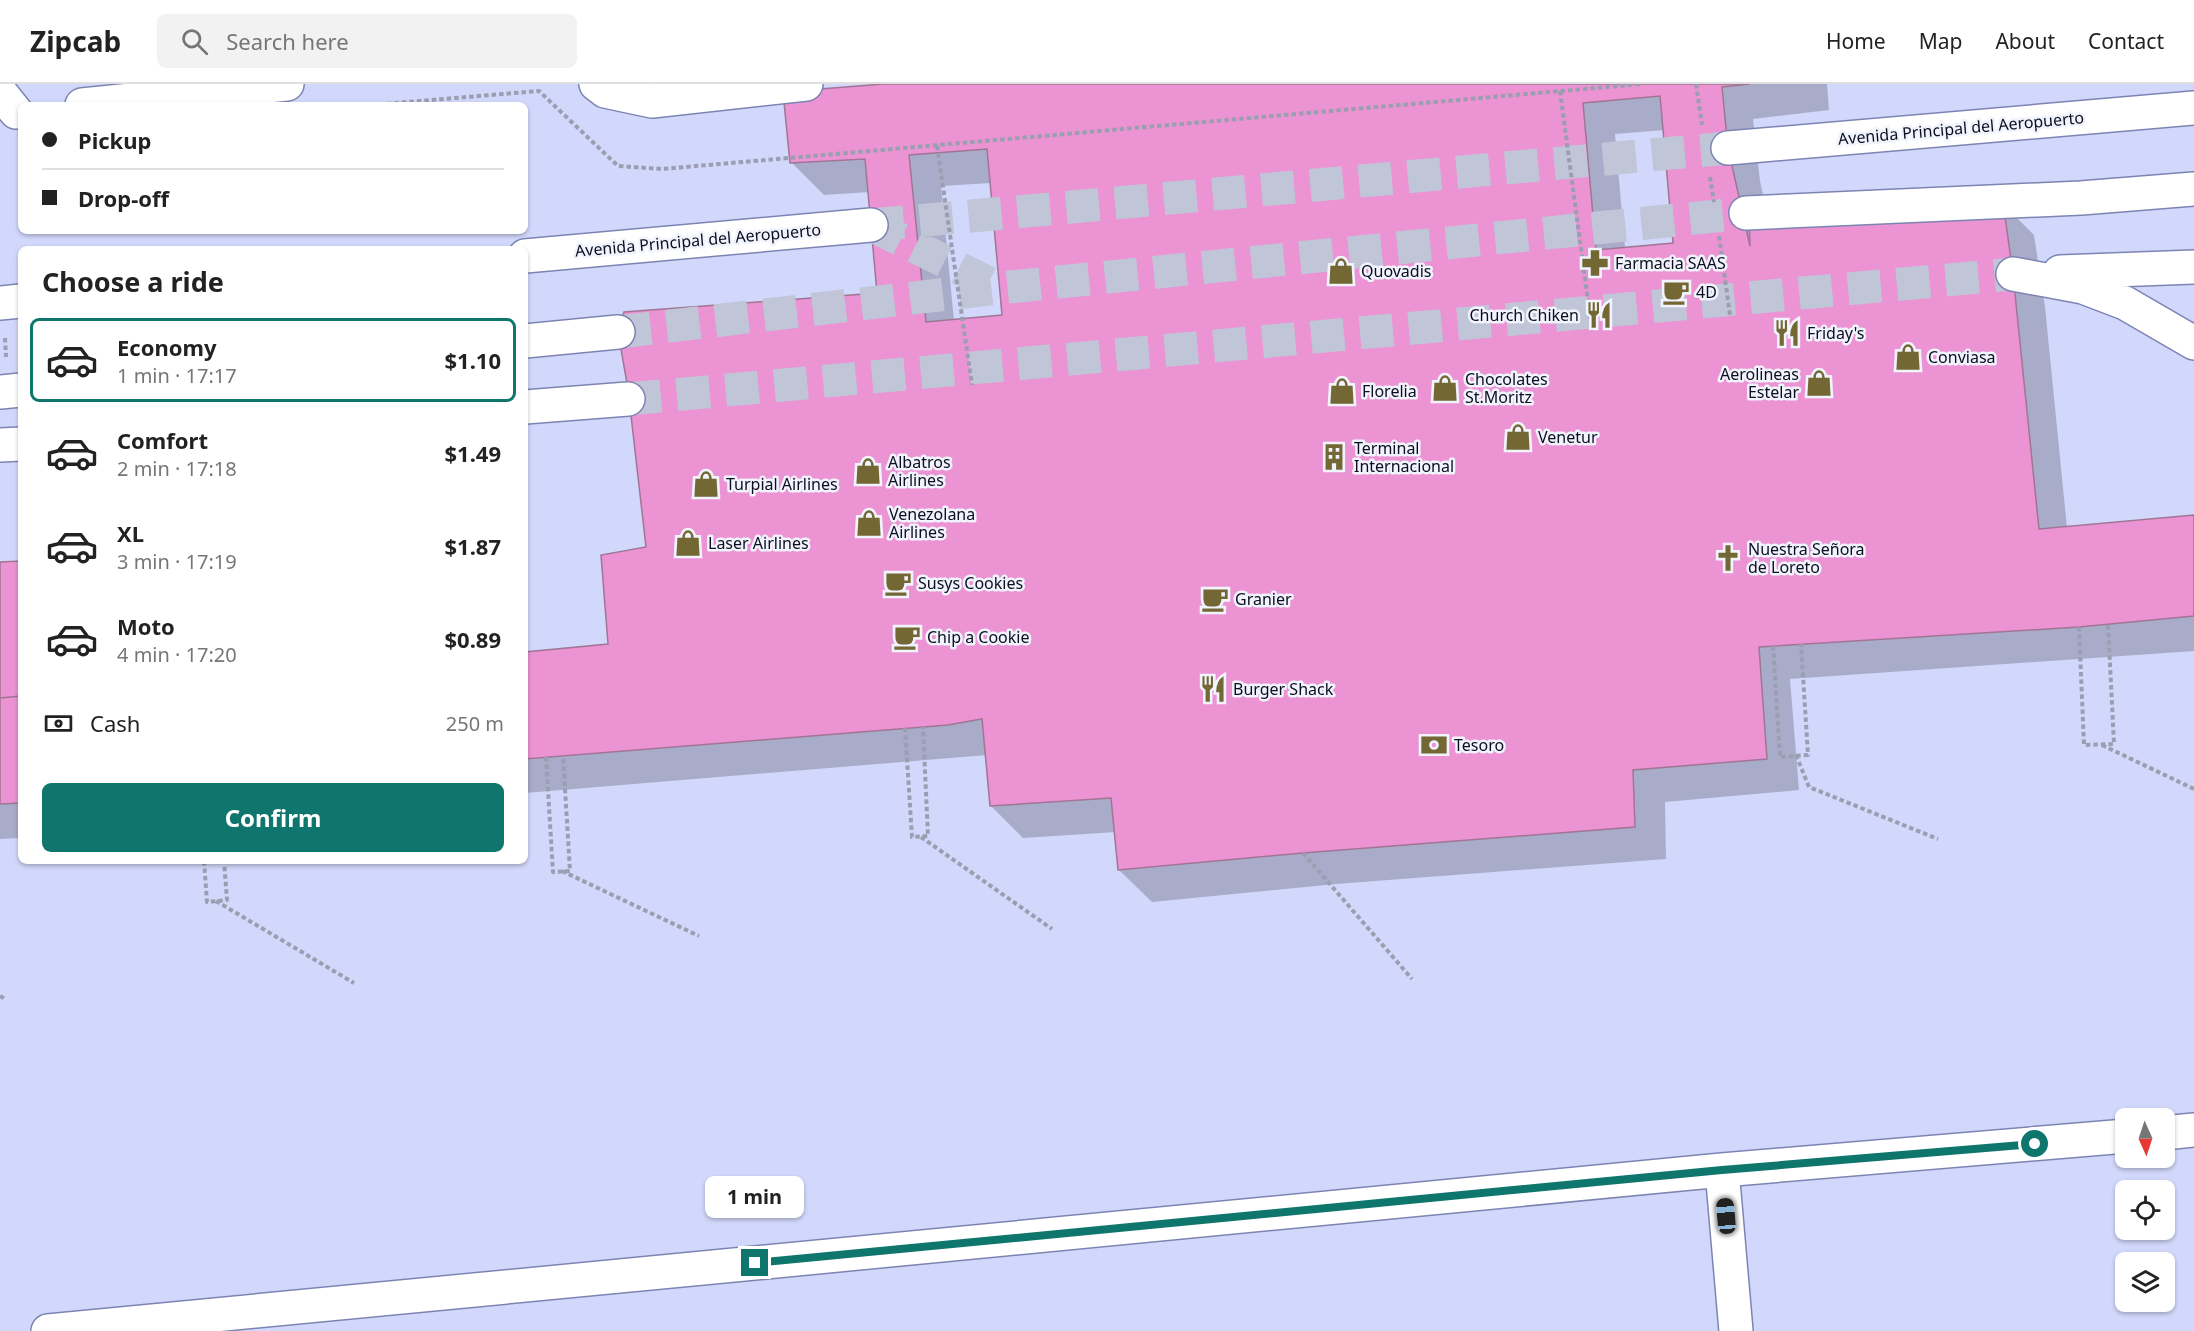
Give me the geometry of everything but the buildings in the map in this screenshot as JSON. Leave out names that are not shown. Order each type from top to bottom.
[{"type":"lane","points":[[111,102],[287,84]]},
{"type":"lane","points":[[596,84],[605,91],[652,101],[806,84]]},
{"type":"lane","name":"Avenida Principal del Aeropuerto","points":[[1728,148],[2194,108]]},
{"type":"lane","points":[[1746,213],[2081,198],[2194,189]]},
{"type":"lane","name":"Avenida Principal del Aeropuerto","points":[[528,256],[871,225]]},
{"type":"lane","points":[[2194,267],[2013,274],[2083,286],[2126,303],[2194,343]]},
{"type":"lane","points":[[528,341],[618,332]]},
{"type":"lane","points":[[528,407],[628,399]]},
{"type":"lane","points":[[0,446],[18,444]]},
{"type":"lane","points":[[2175,1132],[2194,1130]]},
{"type":"lane","points":[[48,1331],[1722,1170],[2115,1137]]},
{"type":"lane","points":[[1722,1170],[1736,1331]]},
{"type":"path","points":[[408,102],[539,91],[618,166],[651,169],[1642,84]]},
{"type":"path","points":[[1560,91],[1592,331]]},
{"type":"path","points":[[937,146],[972,385]]},
{"type":"path","points":[[6,302],[10,391]]},
{"type":"path","points":[[2079,627],[2084,745],[2114,744],[2108,624]]},
{"type":"path","points":[[1773,646],[1780,757],[1808,755],[1801,644]]},
{"type":"path","points":[[905,728],[912,837],[928,836],[922,727]]},
{"type":"path","points":[[2101,745],[2194,789]]},
{"type":"path","points":[[1796,755],[1809,787],[1938,839]]},
{"type":"path","points":[[546,757],[553,872],[570,871],[563,756]]},
{"type":"path","points":[[921,836],[1052,929]]},
{"type":"path","points":[[1303,852],[1412,979]]},
{"type":"path","points":[[204,864],[207,902],[226,900],[224,864]]},
{"type":"path","points":[[561,871],[699,936]]},
{"type":"path","points":[[216,901],[354,983]]},
{"type":"path","points":[[0,996],[6,999]]},
{"type":"shaded area","points":[[0,84],[2194,84],[2194,1331],[0,1331]]},
{"type":"tunnel","points":[[871,225],[1728,148]]},
{"type":"tunnel","points":[[618,332],[999,288],[1746,213]]},
{"type":"tunnel","points":[[871,225],[999,288]]},
{"type":"tunnel","points":[[628,399],[2013,274]]},
{"type":"place","name":"Farmacia SAAS","points":[[1595,263]]},
{"type":"place","name":"Quovadis","points":[[1341,271]]},
{"type":"place","name":"4D","points":[[1676,292]]},
{"type":"place","name":"Church Chiken","points":[[1599,315]]},
{"type":"place","name":"Friday's","points":[[1787,333]]},
{"type":"place","name":"Conviasa","points":[[1908,357]]},
{"type":"place","name":"Aerolineas Estelar","points":[[1819,383]]},
{"type":"place","name":"Chocolates St.Moritz","points":[[1445,388]]},
{"type":"place","name":"Florelia","points":[[1342,391]]},
{"type":"place","name":"Venetur","points":[[1518,437]]},
{"type":"place","name":"Terminal Internacional","points":[[1334,457]]},
{"type":"place","name":"Albatros Airlines","points":[[868,471]]},
{"type":"place","name":"Turpial Airlines","points":[[706,484]]},
{"type":"place","name":"Venezolana Airlines","points":[[869,523]]},
{"type":"place","name":"Laser Airlines","points":[[688,543]]},
{"type":"place","name":"Nuestra Señora de Loreto","points":[[1728,558]]},
{"type":"place","name":"Susys Cookies","points":[[898,583]]},
{"type":"place","name":"Granier","points":[[1215,599]]},
{"type":"place","name":"Chip a Cookie","points":[[907,637]]},
{"type":"place","name":"Burger Shack","points":[[1213,689]]},
{"type":"place","name":"Tesoro","points":[[1434,745]]},
{"type":"route","points":[[755,1263],[1722,1170],[2035,1144]]}]
